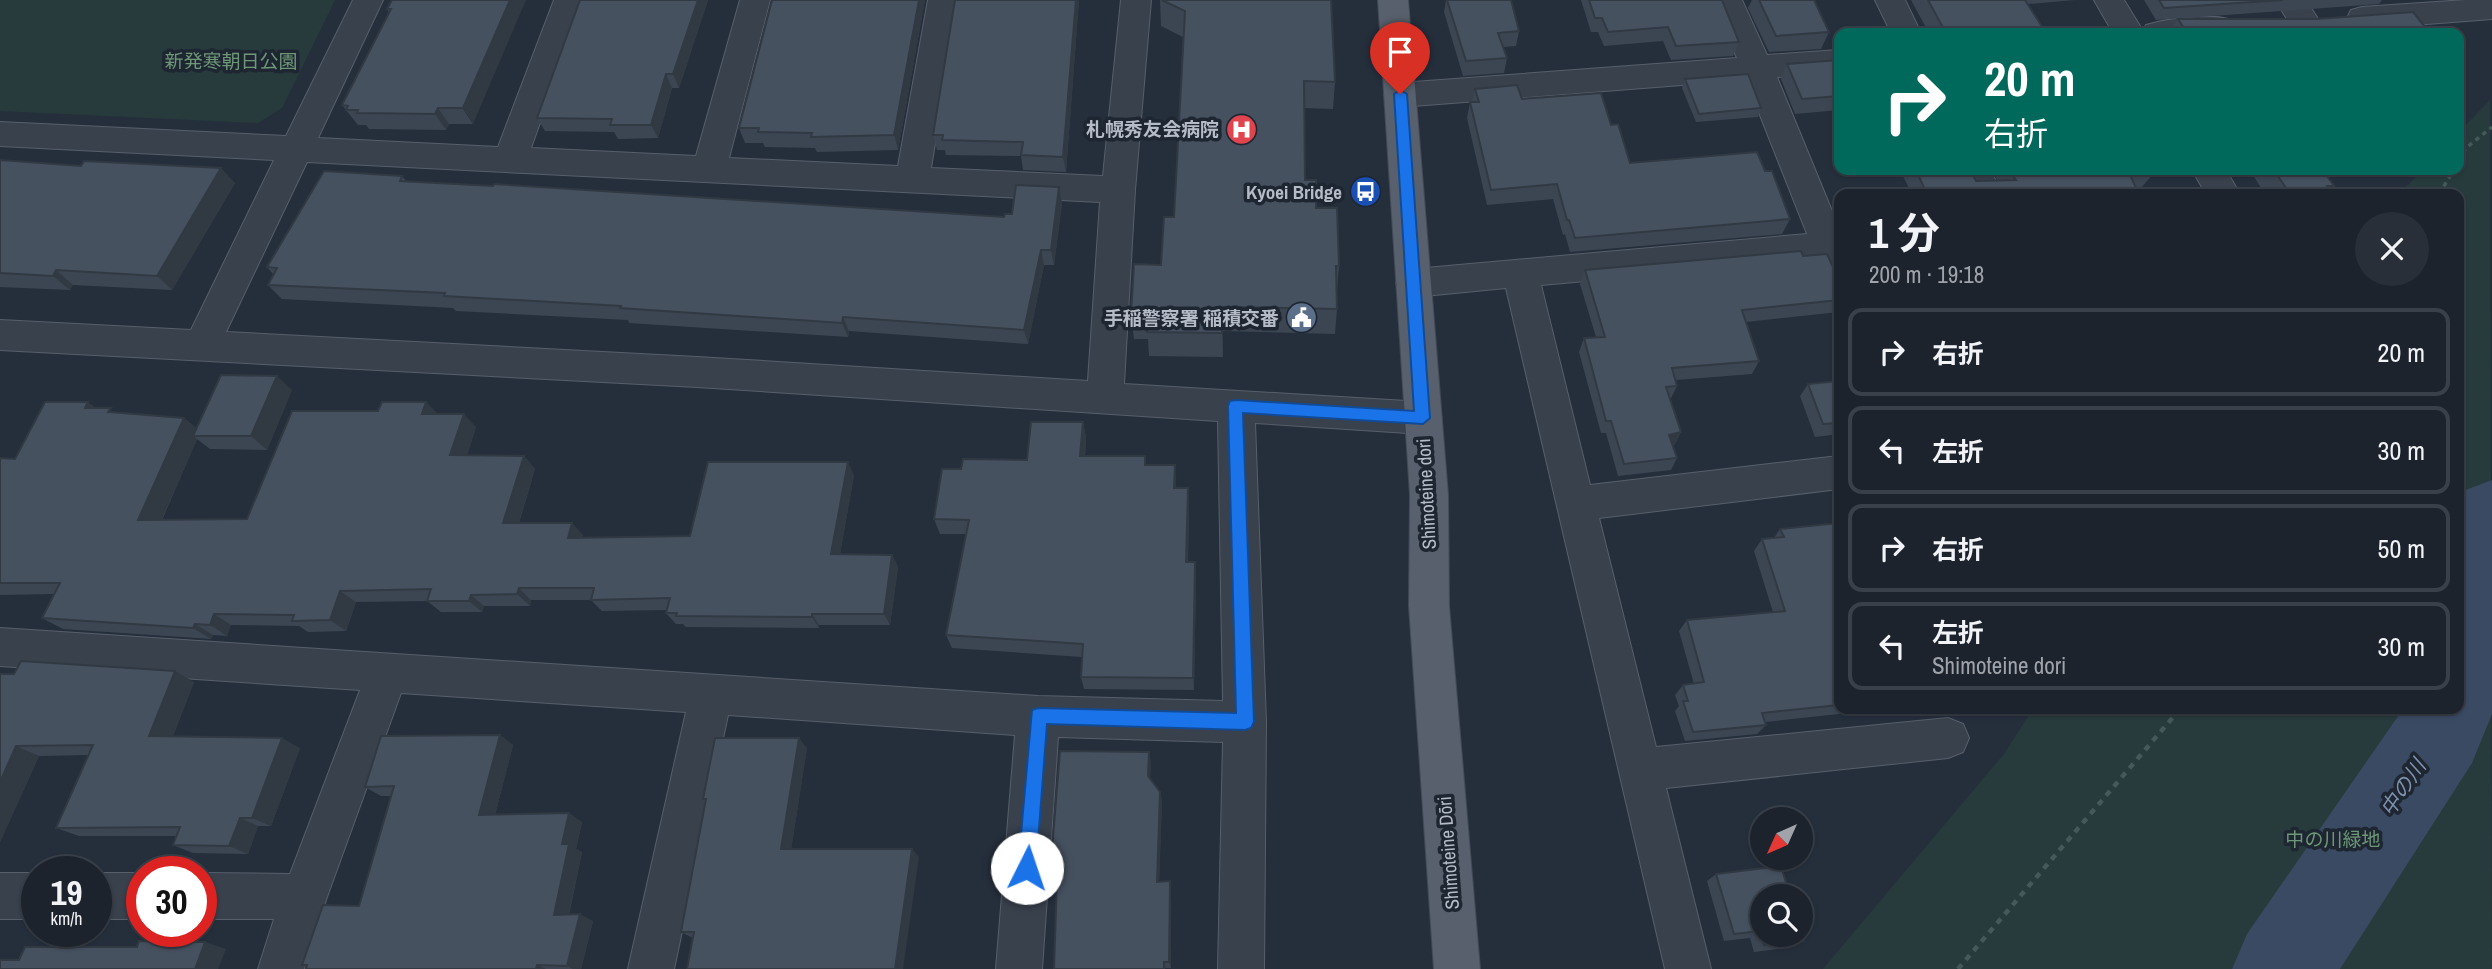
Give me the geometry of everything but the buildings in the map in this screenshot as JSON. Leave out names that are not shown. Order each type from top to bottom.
[{"type":"main road","name":"Shimoteine dori","points":[[1393,0],[1429,495],[1429,606],[1439,736]]},
{"type":"main road","name":"Shimoteine Dōri","points":[[1439,736],[1457,969]]},
{"type":"street","points":[[201,345],[368,0]]},
{"type":"street","points":[[510,160],[569,0]]},
{"type":"street","points":[[709,170],[755,0]]},
{"type":"street","points":[[912,180],[943,0]]},
{"type":"street","points":[[1105,398],[1118,190],[1136,0]]},
{"type":"street","points":[[1727,0],[1834,249]]},
{"type":"street","points":[[1890,0],[1904,28]]},
{"type":"street","points":[[2109,0],[2125,28]]},
{"type":"street","points":[[2198,28],[2281,18],[2467,7]]},
{"type":"street","points":[[1400,94],[1834,61]]},
{"type":"street","points":[[0,134],[1118,190]]},
{"type":"street","points":[[1415,283],[1834,254]]},
{"type":"street","points":[[1520,274],[1688,969]]},
{"type":"street","points":[[0,335],[1423,418]]},
{"type":"street","points":[[1236,406],[1245,722],[1241,969]]},
{"type":"street","points":[[1575,504],[1834,474]]},
{"type":"street","points":[[0,647],[1038,716],[1245,722]]},
{"type":"street","points":[[281,969],[304,897],[387,673]]},
{"type":"street","points":[[651,969],[711,695]]},
{"type":"street","points":[[1020,969],[1038,716]]},
{"type":"street","points":[[1639,770],[1948,738]]},
{"type":"street","points":[[0,896],[21,896]]},
{"type":"street","points":[[217,896],[304,897]]},
{"type":"path","points":[[2464,152],[2492,127]]},
{"type":"path","points":[[1958,969],[2176,714]]},
{"type":"green space","name":"新発寒朝日公園","points":[[0,0],[335,0],[282,108],[258,123],[0,111]]},
{"type":"green space","name":"中の川緑地","points":[[2490,100],[2492,969],[1823,969],[2004,754],[2030,714],[2464,714],[2464,189],[2404,189],[2418,175],[2464,175],[2464,127]]},
{"type":"waterway","points":[[2464,672],[2492,517]]},
{"type":"waterway","name":"中の川","points":[[2282,969],[2440,732],[2447,714]]},
{"type":"place","name":"札幌秀友会病院","points":[[1242,129]]},
{"type":"place","name":"Kyoei Bridge","points":[[1365,192]]},
{"type":"place","name":"手稲警察署 稲積交番","points":[[1302,318]]},
{"type":"route","points":[[1027,868],[1038,716],[1245,722],[1236,406],[1423,418],[1400,94]]}]
